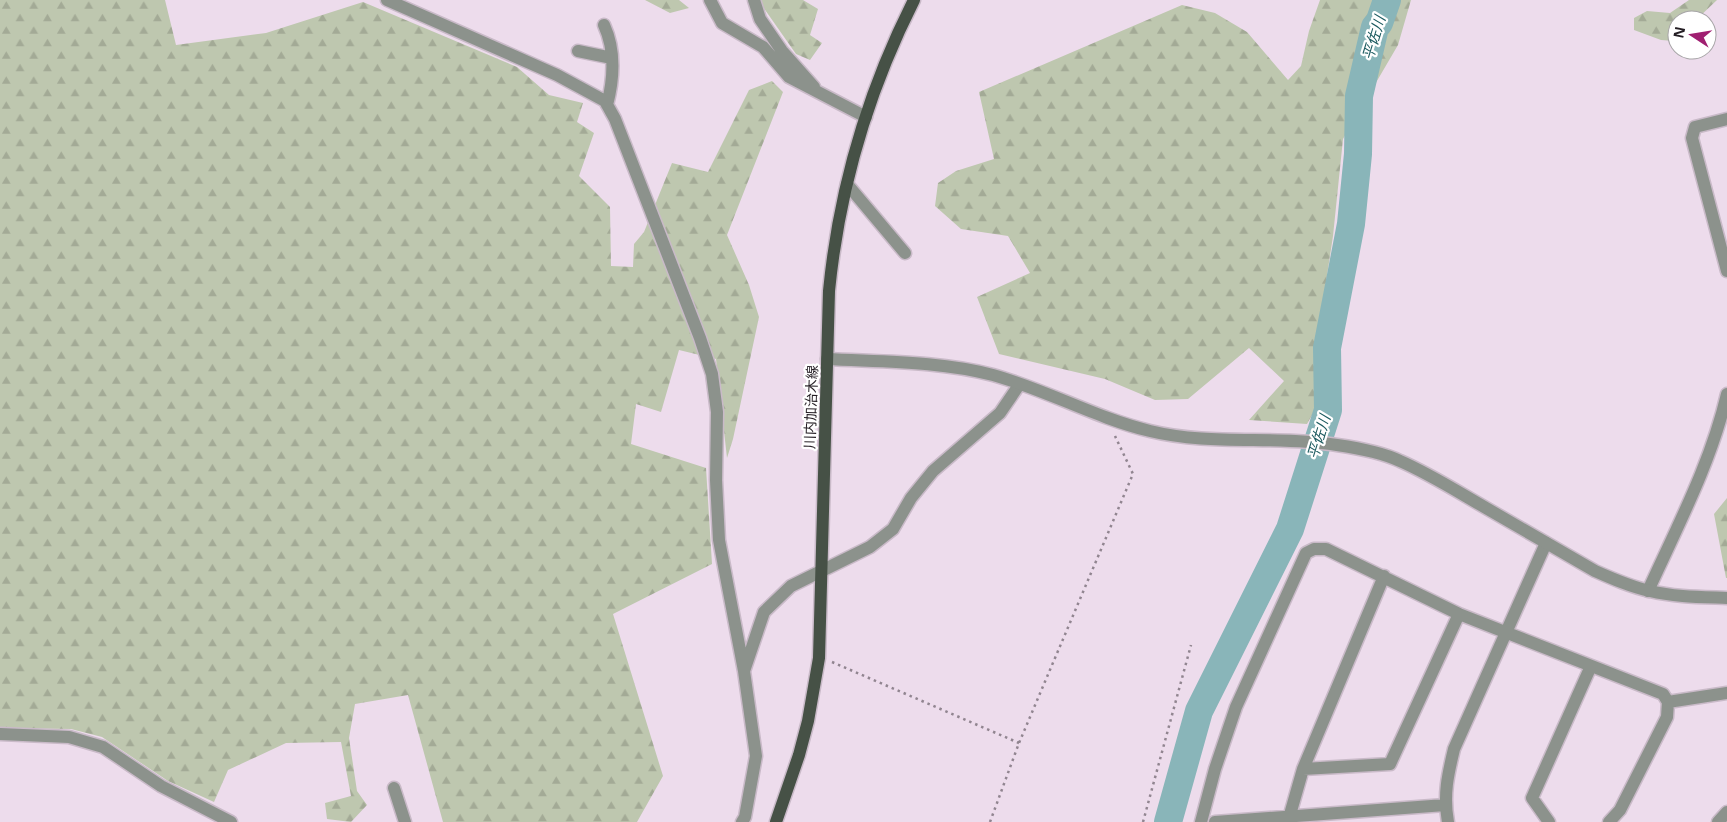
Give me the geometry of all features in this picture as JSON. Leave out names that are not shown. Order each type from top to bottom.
[{"type":"main road","name":"川内加治木線","points":[[776,822],[808,721],[819,658],[829,291],[833,250],[846,184],[866,117],[892,48],[914,0]]},
{"type":"street","points":[[387,0],[557,76],[605,100],[615,119],[700,338],[712,374],[717,412],[716,480],[719,540],[744,671],[756,756],[745,817],[742,822]]},
{"type":"street","points":[[710,0],[722,22],[763,47],[789,77],[866,117]]},
{"type":"street","points":[[754,0],[760,19],[782,52],[823,96]]},
{"type":"street","points":[[604,25],[608,35],[614,71],[607,105]]},
{"type":"street","points":[[578,51],[612,58]]},
{"type":"street","points":[[1727,119],[1695,127],[1692,138],[1727,271]]},
{"type":"street","points":[[846,184],[905,253]]},
{"type":"street","points":[[827,359],[952,366],[995,376],[1110,420],[1152,432],[1176,436],[1228,439],[1294,440],[1367,450],[1399,460],[1431,476],[1595,571],[1648,591],[1680,596],[1727,598]]},
{"type":"street","points":[[744,671],[764,612],[792,586],[870,547],[893,529],[911,498],[933,470],[1000,413],[1019,385]]},
{"type":"street","points":[[1648,591],[1694,490],[1723,412],[1727,394]]},
{"type":"street","points":[[1448,822],[1445,805],[1447,777],[1454,749],[1546,543]]},
{"type":"street","points":[[1201,822],[1215,770],[1236,707],[1306,554],[1314,549],[1326,549],[1459,614],[1663,694],[1668,702],[1666,717],[1620,810],[1610,822]]},
{"type":"street","points":[[1289,818],[1303,769],[1384,576]]},
{"type":"street","points":[[1303,769],[1390,764],[1459,614]]},
{"type":"street","points":[[1549,822],[1532,798],[1591,666]]},
{"type":"street","points":[[1668,702],[1727,693]]},
{"type":"street","points":[[0,734],[69,737],[103,747],[161,786],[232,822]]},
{"type":"street","points":[[394,788],[405,822]]},
{"type":"street","points":[[1215,822],[1445,805]]},
{"type":"street","points":[[1718,822],[1727,812]]},
{"type":"path","points":[[990,822],[1019,743],[1133,474],[1116,438],[1110,420]]},
{"type":"path","points":[[1143,822],[1190,645]]},
{"type":"path","points":[[819,658],[845,666],[1019,743]]},
{"type":"green space","points":[[0,0],[165,0],[176,45],[266,33],[363,2],[517,67],[549,95],[583,103],[577,122],[594,133],[579,176],[610,207],[611,266],[633,267],[634,244],[644,232],[672,163],[708,172],[749,90],[772,81],[783,92],[727,235],[749,285],[759,317],[733,439],[727,458],[716,359],[679,350],[661,412],[636,404],[631,444],[706,468],[712,564],[613,614],[663,776],[637,822],[443,822],[408,695],[355,704],[349,738],[357,791],[367,805],[351,822],[327,819],[325,803],[351,796],[341,742],[286,743],[228,770],[214,802],[168,781],[102,737],[71,729],[0,728]]},
{"type":"green space","points":[[645,0],[679,0],[689,8],[670,13]]},
{"type":"green space","points":[[759,0],[803,0],[818,9],[810,35],[822,43],[810,60],[796,54]]},
{"type":"green space","points":[[1320,0],[1411,0],[1398,45],[1343,139],[1333,236],[1314,361],[1317,406],[1307,424],[1249,420],[1284,381],[1249,348],[1188,399],[1155,400],[1105,379],[999,354],[977,297],[1030,273],[1008,236],[961,229],[935,206],[938,183],[956,171],[994,159],[979,92],[1182,5],[1215,13],[1247,32],[1288,80],[1301,66],[1309,31]]},
{"type":"green space","points":[[1689,0],[1717,0],[1706,10],[1674,10]]},
{"type":"green space","points":[[1647,11],[1667,13],[1667,40],[1634,30],[1634,18]]},
{"type":"green space","points":[[1727,498],[1727,578],[1726,578],[1714,514]]},
{"type":"waterway","name":"平佐川","points":[[1168,822],[1199,711],[1290,529],[1328,410],[1327,348],[1351,224],[1358,154],[1359,96],[1375,27],[1379,23],[1387,0]]}]
